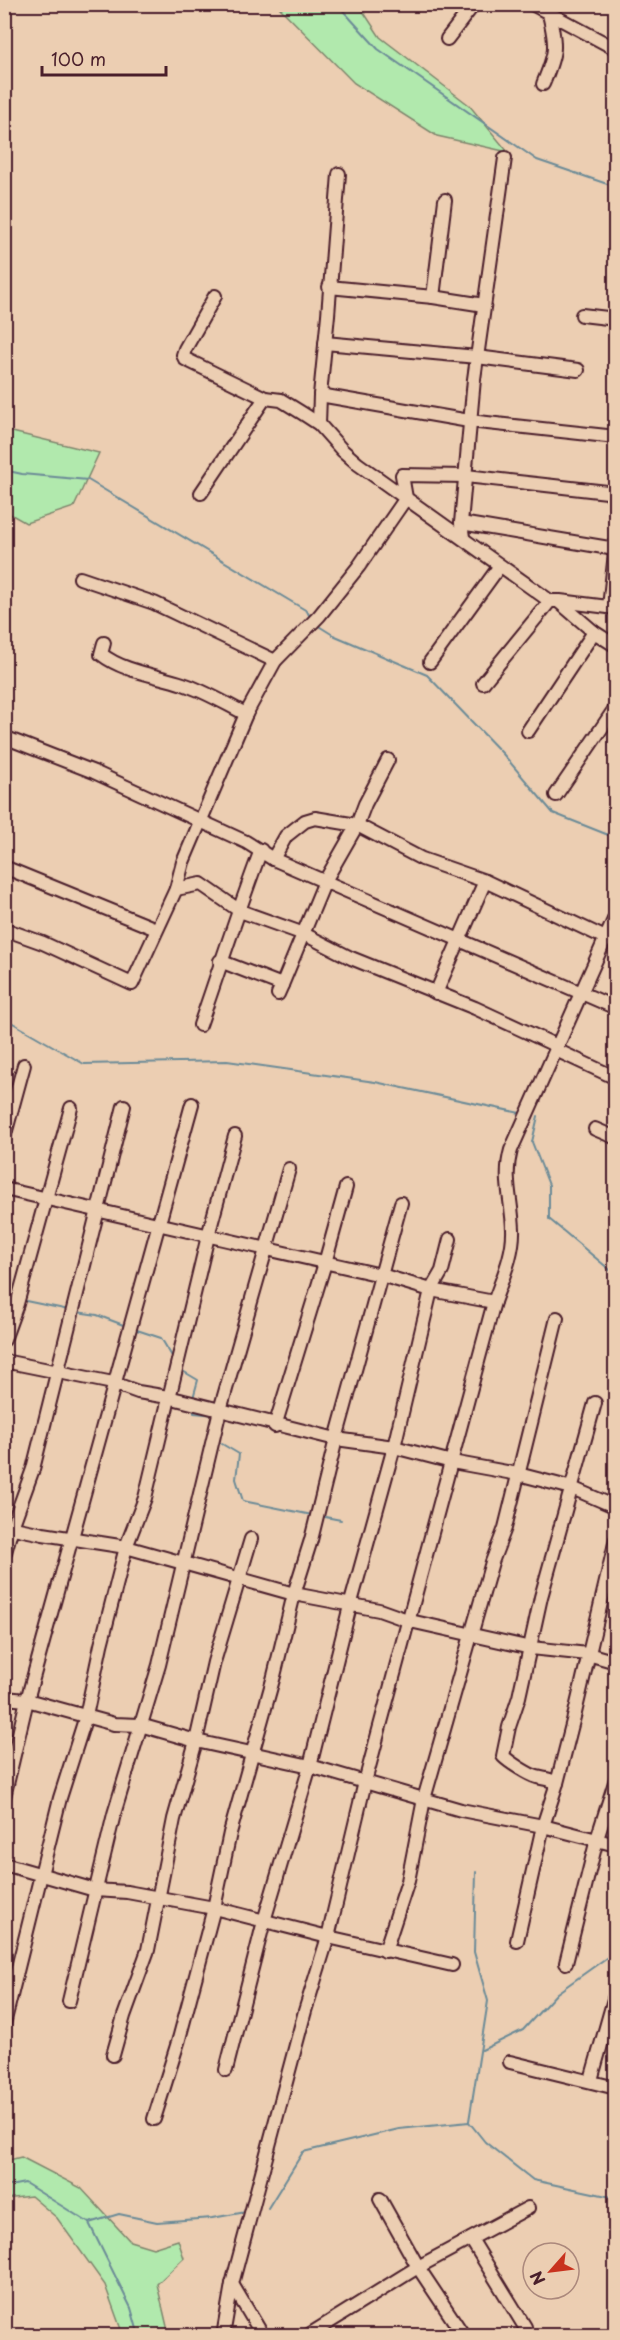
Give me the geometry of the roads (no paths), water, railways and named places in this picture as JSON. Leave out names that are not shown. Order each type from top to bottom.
[{"type":"street","points":[[447,39],[474,4]]},
{"type":"street","points":[[536,6],[615,49]]},
{"type":"street","points":[[543,84],[554,57],[555,41],[549,14]]},
{"type":"street","points":[[463,537],[461,523],[469,421],[505,158]]},
{"type":"street","points":[[320,424],[320,395],[339,174]]},
{"type":"street","points":[[433,297],[445,200]]},
{"type":"street","points":[[329,287],[433,297],[484,305]]},
{"type":"street","points":[[215,296],[183,355],[185,359],[265,398],[281,400],[320,424],[342,450],[463,537],[499,567],[554,601],[615,646]]},
{"type":"street","points":[[582,315],[615,319]]},
{"type":"street","points":[[326,344],[477,357],[578,370]]},
{"type":"street","points":[[320,395],[469,421],[615,437]]},
{"type":"street","points":[[201,493],[265,398]]},
{"type":"street","points":[[4,929],[43,943],[132,984],[176,889],[183,862],[246,714],[275,661],[319,616],[359,566],[406,498],[402,476],[466,476],[615,493]]},
{"type":"street","points":[[461,523],[615,549]]},
{"type":"street","points":[[554,601],[612,607],[615,544]]},
{"type":"street","points":[[430,662],[499,567]]},
{"type":"street","points":[[80,578],[154,603],[275,661]]},
{"type":"street","points":[[483,684],[554,601]]},
{"type":"street","points":[[528,731],[594,632]]},
{"type":"street","points":[[104,643],[101,654],[120,666],[186,685],[246,714]]},
{"type":"street","points":[[556,795],[615,707]]},
{"type":"street","points":[[4,737],[94,772],[261,850],[273,859],[615,1008]]},
{"type":"street","points":[[220,961],[280,990],[325,881],[357,825],[365,804],[388,760]]},
{"type":"street","points":[[273,859],[286,836],[305,821],[315,818],[357,825],[422,858],[485,881],[611,941]]},
{"type":"street","points":[[200,1025],[220,961],[261,850]]},
{"type":"street","points":[[4,867],[156,929]]},
{"type":"street","points":[[436,993],[485,881]]},
{"type":"street","points":[[176,889],[201,884],[240,911],[303,934],[351,958],[475,1008],[615,1078]]},
{"type":"street","points":[[223,2336],[232,2284],[305,2011],[328,1937],[365,1782],[453,1462],[494,1302],[513,1242],[507,1161],[579,993],[611,941],[615,915]]},
{"type":"street","points":[[4,1138],[24,1065]]},
{"type":"street","points":[[4,1797],[27,1700],[192,1104]]},
{"type":"street","points":[[4,1556],[8,1526],[33,1468],[124,1106]]},
{"type":"street","points":[[4,1340],[17,1304],[71,1108]]},
{"type":"street","points":[[595,1129],[615,1138]]},
{"type":"street","points":[[4,2024],[60,1797],[86,1716],[126,1547],[145,1498],[208,1236],[235,1136]]},
{"type":"street","points":[[69,2001],[114,1814],[159,1665],[220,1410],[289,1169]]},
{"type":"street","points":[[275,1426],[346,1186]]},
{"type":"street","points":[[4,1189],[381,1275],[431,1290],[494,1302]]},
{"type":"street","points":[[154,2119],[179,2039],[214,1908],[230,1833],[251,1753],[274,1676],[294,1594],[311,1540],[336,1439],[401,1203]]},
{"type":"street","points":[[226,2070],[264,1921],[310,1766],[350,1606],[394,1447],[431,1290],[442,1271],[450,1239]]},
{"type":"street","points":[[385,1951],[408,1881],[424,1799],[471,1633],[492,1562],[505,1528],[557,1318]]},
{"type":"street","points":[[4,1361],[113,1383],[138,1392],[220,1410],[275,1426],[336,1439],[394,1447],[453,1462],[519,1474],[572,1488],[615,1507]]},
{"type":"street","points":[[557,1783],[549,1778],[535,1777],[521,1767],[510,1763],[503,1756],[531,1648],[541,1597],[596,1403]]},
{"type":"street","points":[[8,1526],[126,1547],[294,1594],[379,1610],[410,1621],[531,1648],[588,1653],[615,1662]]},
{"type":"street","points":[[113,2055],[124,2016],[148,1950],[174,1819],[196,1741],[214,1662],[251,1539]]},
{"type":"street","points":[[517,1941],[543,1826],[557,1783],[615,1539]]},
{"type":"street","points":[[4,1698],[27,1700],[114,1724],[140,1725],[196,1741],[310,1766],[461,1810],[543,1826],[615,1845]]},
{"type":"street","points":[[566,1963],[597,1839],[615,1779]]},
{"type":"street","points":[[4,1864],[95,1890],[127,1892],[214,1908],[385,1951],[452,1965]]},
{"type":"street","points":[[591,2080],[615,1992]]},
{"type":"street","points":[[510,2062],[591,2080],[615,2088]]},
{"type":"street","points":[[381,2199],[418,2267],[464,2336]]},
{"type":"street","points":[[307,2336],[326,2330],[418,2267],[528,2208]]},
{"type":"street","points":[[471,2239],[525,2327]]},
{"type":"street","points":[[232,2284],[262,2336]]},
{"type":"waterway","points":[[337,4],[378,49],[537,160],[616,187]]},
{"type":"waterway","points":[[4,470],[22,474],[88,480],[307,611],[311,619]]},
{"type":"waterway","points":[[317,625],[333,635],[427,675],[503,754],[553,813],[616,838]]},
{"type":"waterway","points":[[4,1018],[84,1064],[227,1061],[375,1082],[520,1113]]},
{"type":"waterway","points":[[538,1116],[532,1142],[549,1185],[549,1219],[616,1275]]},
{"type":"waterway","points":[[4,1296],[13,1298]]},
{"type":"waterway","points":[[21,1300],[69,1310]]},
{"type":"waterway","points":[[77,1312],[97,1315],[126,1326]]},
{"type":"waterway","points":[[134,1329],[161,1338],[173,1358]]},
{"type":"waterway","points":[[181,1370],[198,1380],[193,1398]]},
{"type":"waterway","points":[[194,1407],[194,1413],[216,1415]]},
{"type":"waterway","points":[[217,1441],[239,1454],[236,1479],[243,1501],[312,1515]]},
{"type":"waterway","points":[[320,1516],[341,1520]]},
{"type":"waterway","points":[[469,2121],[488,2001],[474,1952],[476,1872]]},
{"type":"waterway","points":[[482,2050],[523,2030],[557,1993],[616,1951]]},
{"type":"waterway","points":[[268,2208],[303,2152],[399,2129],[469,2122],[485,2142],[533,2180],[616,2198]]},
{"type":"waterway","points":[[4,2187],[25,2183],[89,2223],[131,2308],[139,2336]]},
{"type":"waterway","points":[[89,2223],[119,2214],[157,2222],[212,2218],[246,2212]]}]
